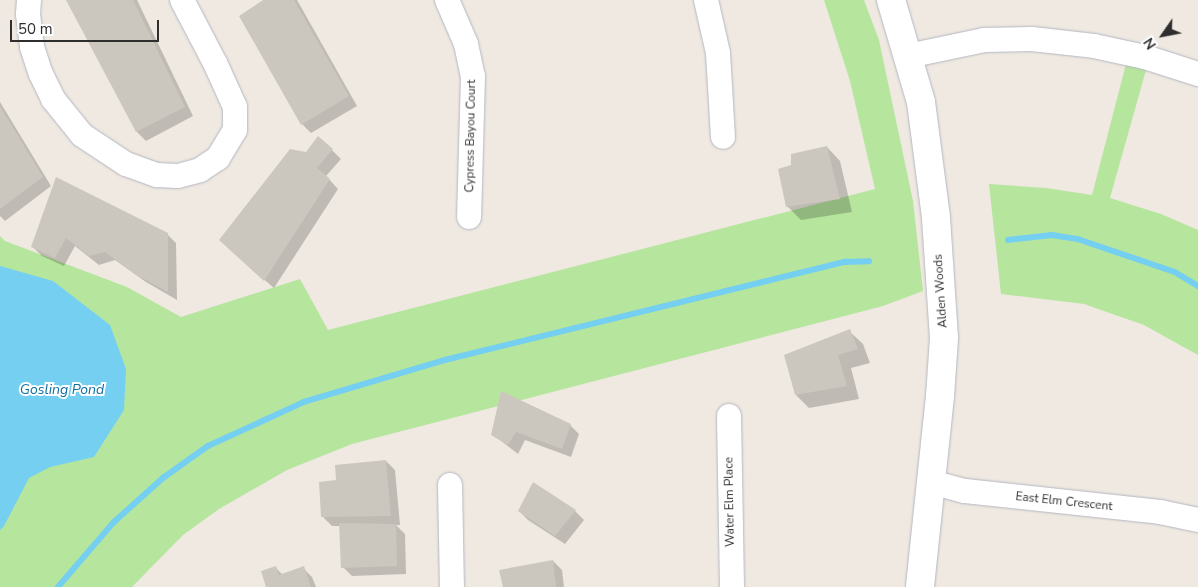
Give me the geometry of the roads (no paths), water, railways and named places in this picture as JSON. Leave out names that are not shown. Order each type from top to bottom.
[{"type":"street","points":[[29,0],[28,14],[32,47],[53,99],[82,135],[102,150],[126,164],[156,175],[178,176],[200,170],[218,158],[235,130],[235,107],[215,62],[182,0]]},
{"type":"street","name":"Cypress Bayou Court","points":[[447,0],[466,44],[473,76],[469,217]]},
{"type":"street","points":[[706,0],[718,54],[723,137]]},
{"type":"street","name":"Alden Woods","points":[[891,0],[920,102],[928,153],[937,228],[944,338],[920,587]]},
{"type":"street","points":[[908,56],[984,40],[1032,39],[1094,46],[1145,57],[1198,74]]},
{"type":"street","name":"Water Elm Place","points":[[729,416],[732,587]]},
{"type":"street","name":"East Elm Crescent","points":[[931,482],[964,491],[1160,512],[1198,520]]},
{"type":"street","points":[[450,485],[452,587]]},
{"type":"water","name":"Gosling Pond","points":[[0,266],[53,281],[110,325],[126,369],[124,410],[94,457],[50,467],[29,478],[4,526],[0,530]]},
{"type":"waterway","points":[[1008,240],[1052,235],[1078,239],[1175,272],[1198,286]]},
{"type":"waterway","points":[[58,587],[114,522],[163,478],[208,446],[304,402],[445,360],[845,262],[869,261]]}]
